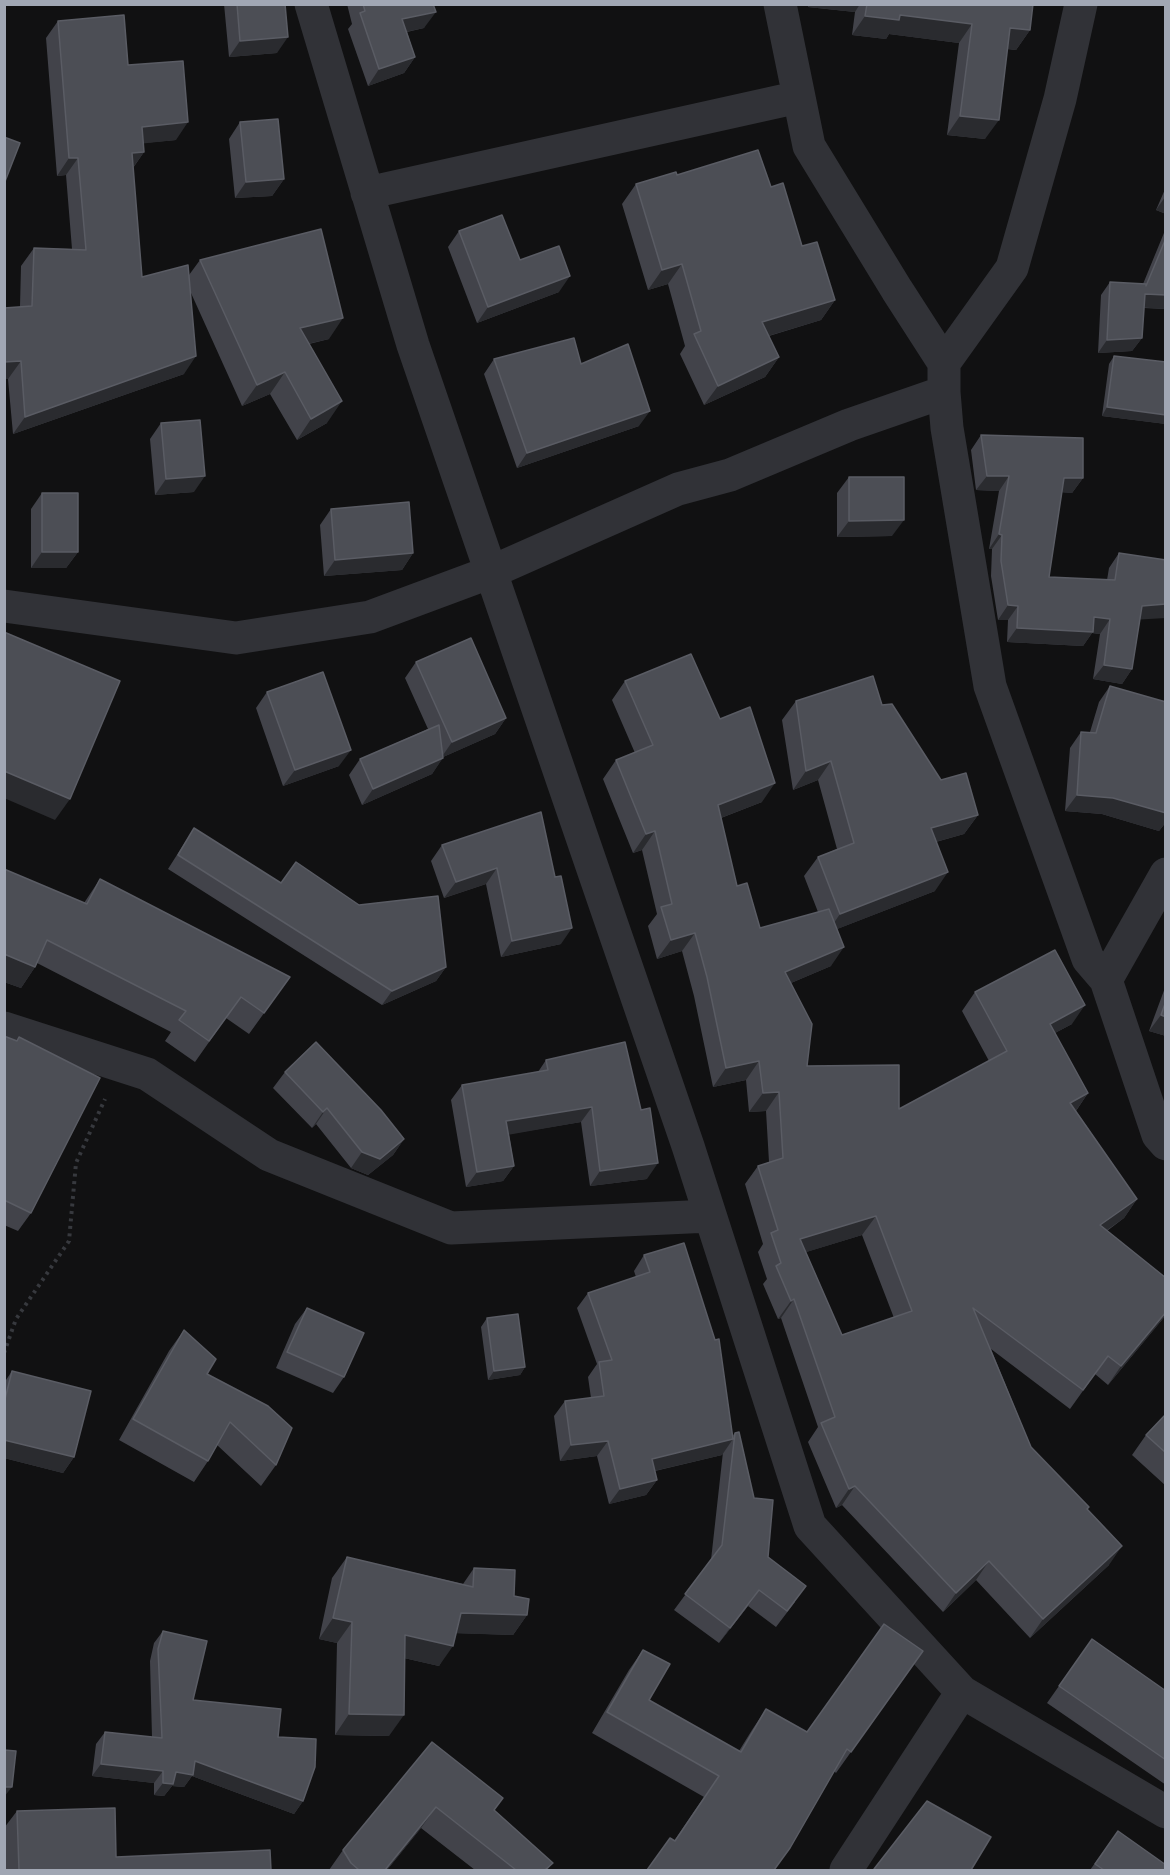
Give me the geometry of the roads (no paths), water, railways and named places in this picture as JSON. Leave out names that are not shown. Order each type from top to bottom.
[{"type":"street","points":[[311,4],[413,345],[710,1216],[810,1526],[962,1692],[1166,1812]]},
{"type":"street","points":[[780,4],[809,146],[897,290],[944,378],[947,428],[990,686],[1088,959],[1106,980],[1158,1135],[1166,1144]]},
{"type":"street","points":[[4,606],[236,638],[370,617],[491,572],[678,489],[730,475],[849,425],[944,378],[1012,268],[1060,99],[1081,4]]},
{"type":"street","points":[[367,193],[799,97]]},
{"type":"street","points":[[1106,980],[1166,874]]},
{"type":"street","points":[[4,1028],[147,1074],[269,1155],[451,1228],[710,1216]]},
{"type":"street","points":[[846,1870],[962,1692]]}]
